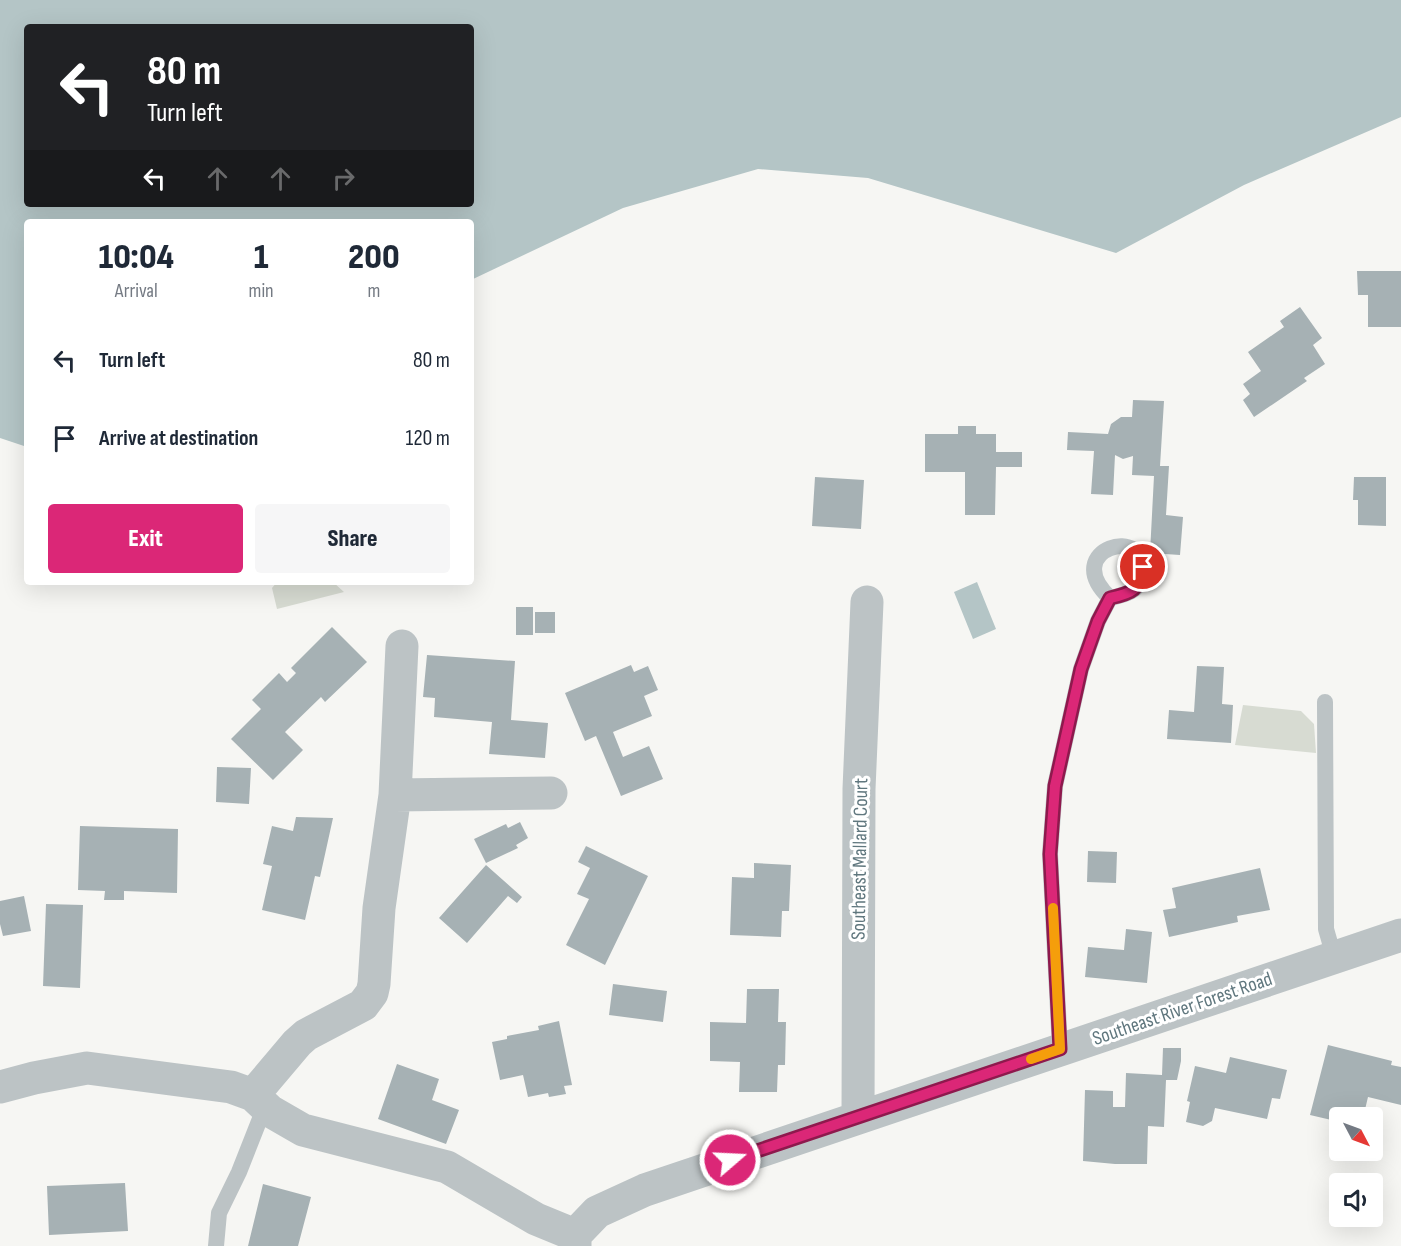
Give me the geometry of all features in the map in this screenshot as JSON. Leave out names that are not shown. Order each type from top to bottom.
[{"type":"street","name":"Southeast Mallard Court","points":[[858,1117],[859,789],[867,602]]},
{"type":"street","points":[[259,1100],[297,1043],[306,1035],[363,1005],[372,993],[379,908],[395,795],[402,646]]},
{"type":"street","points":[[395,795],[551,793]]},
{"type":"street","name":"Southeast River Forest Road","points":[[575,1241],[597,1212],[645,1190],[1401,935]]},
{"type":"street","points":[[0,1087],[87,1068],[231,1087],[259,1100],[270,1111],[303,1130],[447,1167],[575,1241]]},
{"type":"lane","points":[[1060,1049],[1050,854],[1055,786],[1081,669],[1098,621],[1110,598]]},
{"type":"lane","points":[[1325,702],[1326,929],[1334,957]]},
{"type":"lane","points":[[216,1246],[219,1212],[239,1172],[259,1100]]},
{"type":"shaded area","points":[[0,0],[1401,0],[1401,117],[1244,185],[1116,253],[868,178],[758,169],[623,208],[474,279],[474,219],[24,219],[24,446],[0,438]]},
{"type":"shaded area","points":[[977,582],[996,629],[973,639],[954,592]]},
{"type":"shaded area","points":[[274,585],[336,585],[344,592],[277,609],[272,588]]},
{"type":"shaded area","points":[[1243,705],[1301,711],[1314,724],[1316,753],[1235,745]]},
{"type":"building","points":[[1357,271],[1401,271],[1401,327],[1368,327],[1368,295],[1358,295]]},
{"type":"building","points":[[1300,307],[1322,338],[1313,345],[1325,364],[1304,378],[1307,381],[1254,417],[1243,400],[1250,394],[1243,384],[1261,371],[1248,352],[1284,327],[1280,321]]},
{"type":"building","points":[[1133,400],[1164,401],[1160,466],[1169,466],[1166,515],[1183,517],[1180,555],[1150,553],[1154,476],[1132,475],[1133,456],[1123,459],[1115,455],[1113,495],[1091,494],[1094,451],[1067,450],[1068,432],[1108,434],[1111,424],[1121,417],[1132,417]]},
{"type":"building","points":[[958,426],[976,426],[976,434],[996,434],[996,452],[1022,452],[1022,467],[996,467],[995,515],[965,515],[965,472],[925,472],[925,434],[958,434]]},
{"type":"building","points":[[815,477],[864,480],[861,529],[812,526]]},
{"type":"building","points":[[1354,477],[1386,477],[1386,526],[1358,525],[1358,500],[1353,500]]},
{"type":"building","points":[[516,607],[533,607],[533,635],[516,635]]},
{"type":"building","points":[[535,612],[555,612],[555,633],[535,633]]},
{"type":"building","points":[[332,627],[367,662],[325,702],[321,697],[285,732],[303,750],[273,780],[231,739],[261,709],[252,700],[279,673],[287,682],[296,673],[291,668]]},
{"type":"building","points":[[427,655],[515,661],[511,720],[548,723],[545,758],[489,754],[492,722],[434,717],[435,698],[423,697]]},
{"type":"building","points":[[631,665],[634,672],[648,666],[658,690],[644,696],[652,716],[613,732],[623,757],[649,746],[663,779],[621,796],[596,736],[585,741],[565,693]]},
{"type":"building","points":[[1197,666],[1224,667],[1222,704],[1233,705],[1231,743],[1167,739],[1169,710],[1194,712]]},
{"type":"building","points":[[217,767],[251,768],[249,804],[216,802]]},
{"type":"building","points":[[296,817],[333,818],[320,877],[315,876],[305,920],[262,910],[272,866],[263,864],[272,826],[293,831]]},
{"type":"building","points":[[520,822],[528,838],[516,845],[518,848],[486,863],[474,839],[506,824],[508,828]]},
{"type":"building","points":[[80,826],[178,829],[177,893],[124,891],[124,900],[104,900],[105,891],[78,890]]},
{"type":"building","points":[[586,846],[648,876],[605,965],[566,945],[589,899],[577,894],[590,868],[578,862]]},
{"type":"building","points":[[1088,851],[1117,852],[1116,883],[1087,882]]},
{"type":"building","points":[[754,863],[791,865],[789,911],[782,911],[781,937],[730,935],[732,877],[754,878]]},
{"type":"building","points":[[486,865],[522,897],[517,903],[508,896],[467,943],[439,918]]},
{"type":"building","points":[[1260,868],[1270,910],[1237,916],[1238,922],[1169,937],[1163,910],[1176,908],[1172,888]]},
{"type":"building","points":[[24,896],[31,931],[3,936],[0,924],[0,901]]},
{"type":"building","points":[[46,904],[83,905],[80,988],[43,986]]},
{"type":"building","points":[[1126,929],[1152,932],[1147,983],[1085,977],[1088,947],[1124,950]]},
{"type":"building","points":[[613,984],[667,991],[663,1022],[609,1015]]},
{"type":"building","points":[[747,989],[779,989],[778,1022],[786,1022],[785,1065],[778,1065],[777,1092],[739,1092],[740,1062],[710,1061],[710,1022],[746,1023]]},
{"type":"building","points":[[559,1021],[572,1085],[564,1086],[566,1094],[549,1097],[548,1093],[528,1097],[523,1075],[500,1080],[492,1042],[507,1039],[507,1036],[539,1030],[538,1026]]},
{"type":"building","points":[[1328,1045],[1392,1061],[1391,1065],[1401,1067],[1401,1105],[1368,1097],[1366,1107],[1329,1107],[1329,1119],[1310,1115]]},
{"type":"building","points":[[1163,1048],[1181,1048],[1181,1061],[1177,1080],[1166,1080],[1164,1127],[1148,1126],[1147,1164],[1083,1161],[1085,1090],[1113,1091],[1113,1107],[1125,1107],[1126,1073],[1162,1075]]},
{"type":"building","points":[[1230,1057],[1287,1070],[1280,1099],[1272,1098],[1267,1119],[1215,1108],[1212,1121],[1203,1126],[1186,1122],[1190,1102],[1187,1101],[1195,1066],[1226,1073]]},
{"type":"building","points":[[397,1064],[439,1079],[432,1100],[459,1110],[446,1144],[378,1119]]},
{"type":"building","points":[[125,1183],[128,1231],[49,1235],[47,1186]]},
{"type":"building","points":[[263,1184],[311,1197],[298,1246],[248,1246]]},
{"type":"slow traffic","points":[[1031,1059],[1060,1049],[1053,908]]},
{"type":"route","points":[[730,1160],[1060,1049],[1050,854],[1055,786],[1070,711],[1081,669],[1098,621],[1110,598],[1134,590],[1141,580],[1143,567]]}]
